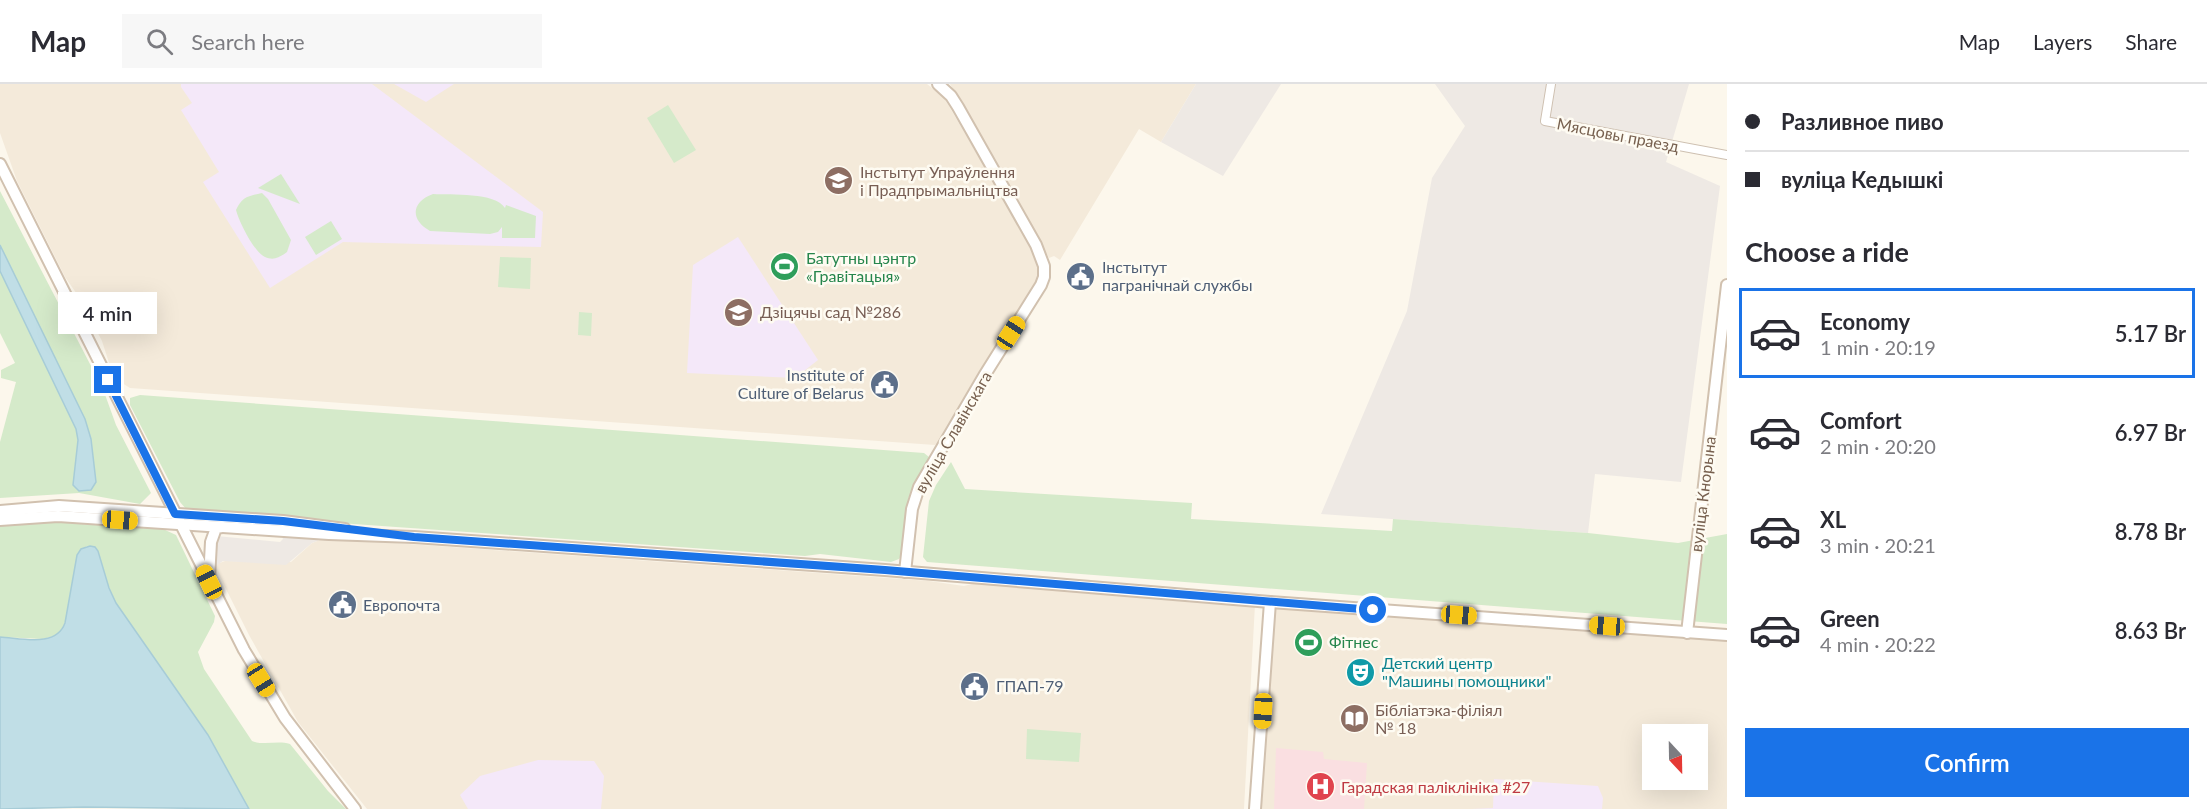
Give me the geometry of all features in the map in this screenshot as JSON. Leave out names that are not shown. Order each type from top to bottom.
[{"type":"main road","name":"вуліца Славінскага","points":[[905,572],[912,509],[919,488],[984,376],[1038,291],[1044,277],[1044,266],[1038,249],[951,96],[938,84]]},
{"type":"main road","points":[[943,84],[951,96]]},
{"type":"main road","points":[[0,164],[244,650],[273,699],[301,739],[356,809]]},
{"type":"main road","name":"вуліца Кнорына","points":[[1687,633],[1727,285]]},
{"type":"main road","points":[[0,511],[59,506],[178,519],[222,527],[414,537],[905,572],[1270,602],[1727,635]]},
{"type":"main road","points":[[0,520],[58,516],[283,521],[414,537]]},
{"type":"main road","points":[[209,582],[212,536],[216,528],[222,527]]},
{"type":"main road","points":[[1256,809],[1270,602]]},
{"type":"street","name":"Мясцовы праезд","points":[[1551,84],[1545,121],[1727,155]]},
{"type":"shaded area","points":[[0,84],[927,84],[943,97],[949,106],[1033,251],[1038,275],[939,442],[935,445],[130,388],[119,381],[110,366],[102,341],[79,297],[65,277],[17,181],[0,133]]},
{"type":"shaded area","points":[[181,84],[372,84],[543,212],[541,247],[343,242],[270,288],[203,182],[219,172],[181,110],[192,103]]},
{"type":"shaded area","points":[[394,84],[454,84],[426,102]]},
{"type":"shaded area","points":[[950,84],[1196,84],[1161,142],[1139,129],[1060,260],[1054,256],[1049,258]]},
{"type":"shaded area","points":[[1196,84],[1281,84],[1223,176],[1161,142]]},
{"type":"shaded area","points":[[1435,84],[1689,84],[1666,162],[1720,186],[1681,482],[1595,474],[1588,533],[1321,514],[1407,311],[1432,178],[1465,126]]},
{"type":"shaded area","name":"Дзіцячы сад №286","points":[[738,237],[818,360],[795,378],[687,373],[693,265]]},
{"type":"shaded area","points":[[281,535],[325,538],[312,543],[286,565],[223,561],[217,565],[217,573],[215,567],[216,536],[280,542],[283,539]]},
{"type":"shaded area","points":[[325,538],[929,581],[964,586],[976,583],[1255,604],[1244,809],[367,809],[298,722],[249,635],[216,569],[217,564],[225,561],[291,562],[312,543]]},
{"type":"shaded area","points":[[1273,606],[1727,641],[1727,809],[1260,809]]},
{"type":"shaded area","name":"Гарадская паліклініка #27","points":[[1276,748],[1323,752],[1324,759],[1367,763],[1364,809],[1274,809]]},
{"type":"shaded area","points":[[538,760],[594,761],[604,776],[601,809],[468,809],[460,795],[480,776]]},
{"type":"shaded area","points":[[1494,779],[1598,786],[1603,798],[1602,809],[1472,809],[1493,808]]},
{"type":"green space","points":[[668,105],[696,150],[674,163],[647,118]]},
{"type":"green space","points":[[281,174],[300,204],[258,188]]},
{"type":"green space","points":[[0,191],[103,389],[116,425],[151,493],[140,504],[79,493],[0,498],[0,442],[16,382],[1,378],[1,370],[15,363],[0,333]]},
{"type":"green space","points":[[262,193],[268,199],[291,240],[287,252],[279,257],[265,257],[256,249],[236,210],[246,198]]},
{"type":"green space","points":[[433,194],[483,197],[500,203],[505,208],[506,205],[536,216],[535,238],[502,238],[502,227],[498,232],[490,234],[430,231],[419,222],[416,211],[420,202]]},
{"type":"green space","points":[[331,221],[342,239],[316,255],[305,237]]},
{"type":"green space","points":[[500,257],[531,258],[530,289],[498,287]]},
{"type":"green space","points":[[579,312],[592,313],[591,336],[578,335]]},
{"type":"green space","points":[[140,395],[924,453],[929,457],[908,499],[901,556],[891,562],[820,554],[805,556],[325,522],[299,517],[186,509],[180,502],[130,405],[130,398]]},
{"type":"green space","points":[[951,462],[965,489],[1192,503],[1191,519],[1392,531],[1393,519],[1588,533],[1678,543],[1727,534],[1727,624],[927,562],[923,557],[929,501]]},
{"type":"green space","points":[[50,520],[163,529],[176,535],[215,616],[198,652],[204,669],[252,741],[290,744],[328,791],[346,809],[249,809],[208,735],[116,603],[98,551],[87,546],[79,552],[65,623],[58,635],[43,639],[0,637],[0,524]]},
{"type":"green space","points":[[1027,729],[1081,733],[1079,762],[1026,759]]},
{"type":"water","points":[[0,245],[85,419],[91,439],[96,482],[91,490],[79,491],[73,485],[78,440],[76,429],[0,271]]},
{"type":"water","points":[[95,547],[98,551],[116,603],[208,735],[249,809],[84,807],[0,809],[0,637],[37,640],[54,636],[60,631],[65,623],[77,555],[81,549]]},
{"type":"place","name":"Інстытут Упраўлення і Прадпрымальніцтва","points":[[839,181]]},
{"type":"place","name":"Батутны цэнтр «Гравітацыя»","points":[[785,267]]},
{"type":"place","name":"Інстытут пагранічнай службы","points":[[1081,276]]},
{"type":"place","name":"Дзіцячы сад №286","points":[[739,312]]},
{"type":"place","name":"Institute of Culture of Belarus","points":[[885,384]]},
{"type":"place","name":"Европочта","points":[[342,605]]},
{"type":"place","name":"Фітнес","points":[[1308,642]]},
{"type":"place","name":"Детский центр \"Машины помощники\"","points":[[1361,672]]},
{"type":"place","name":"ГПАП-79","points":[[975,686]]},
{"type":"place","name":"Бібліатэка-філіял № 18","points":[[1354,719]]},
{"type":"place","name":"Гарадская паліклініка #27","points":[[1320,787]]},
{"type":"route","points":[[108,380],[175,514],[283,521],[414,537],[885,570],[1373,610]]}]
